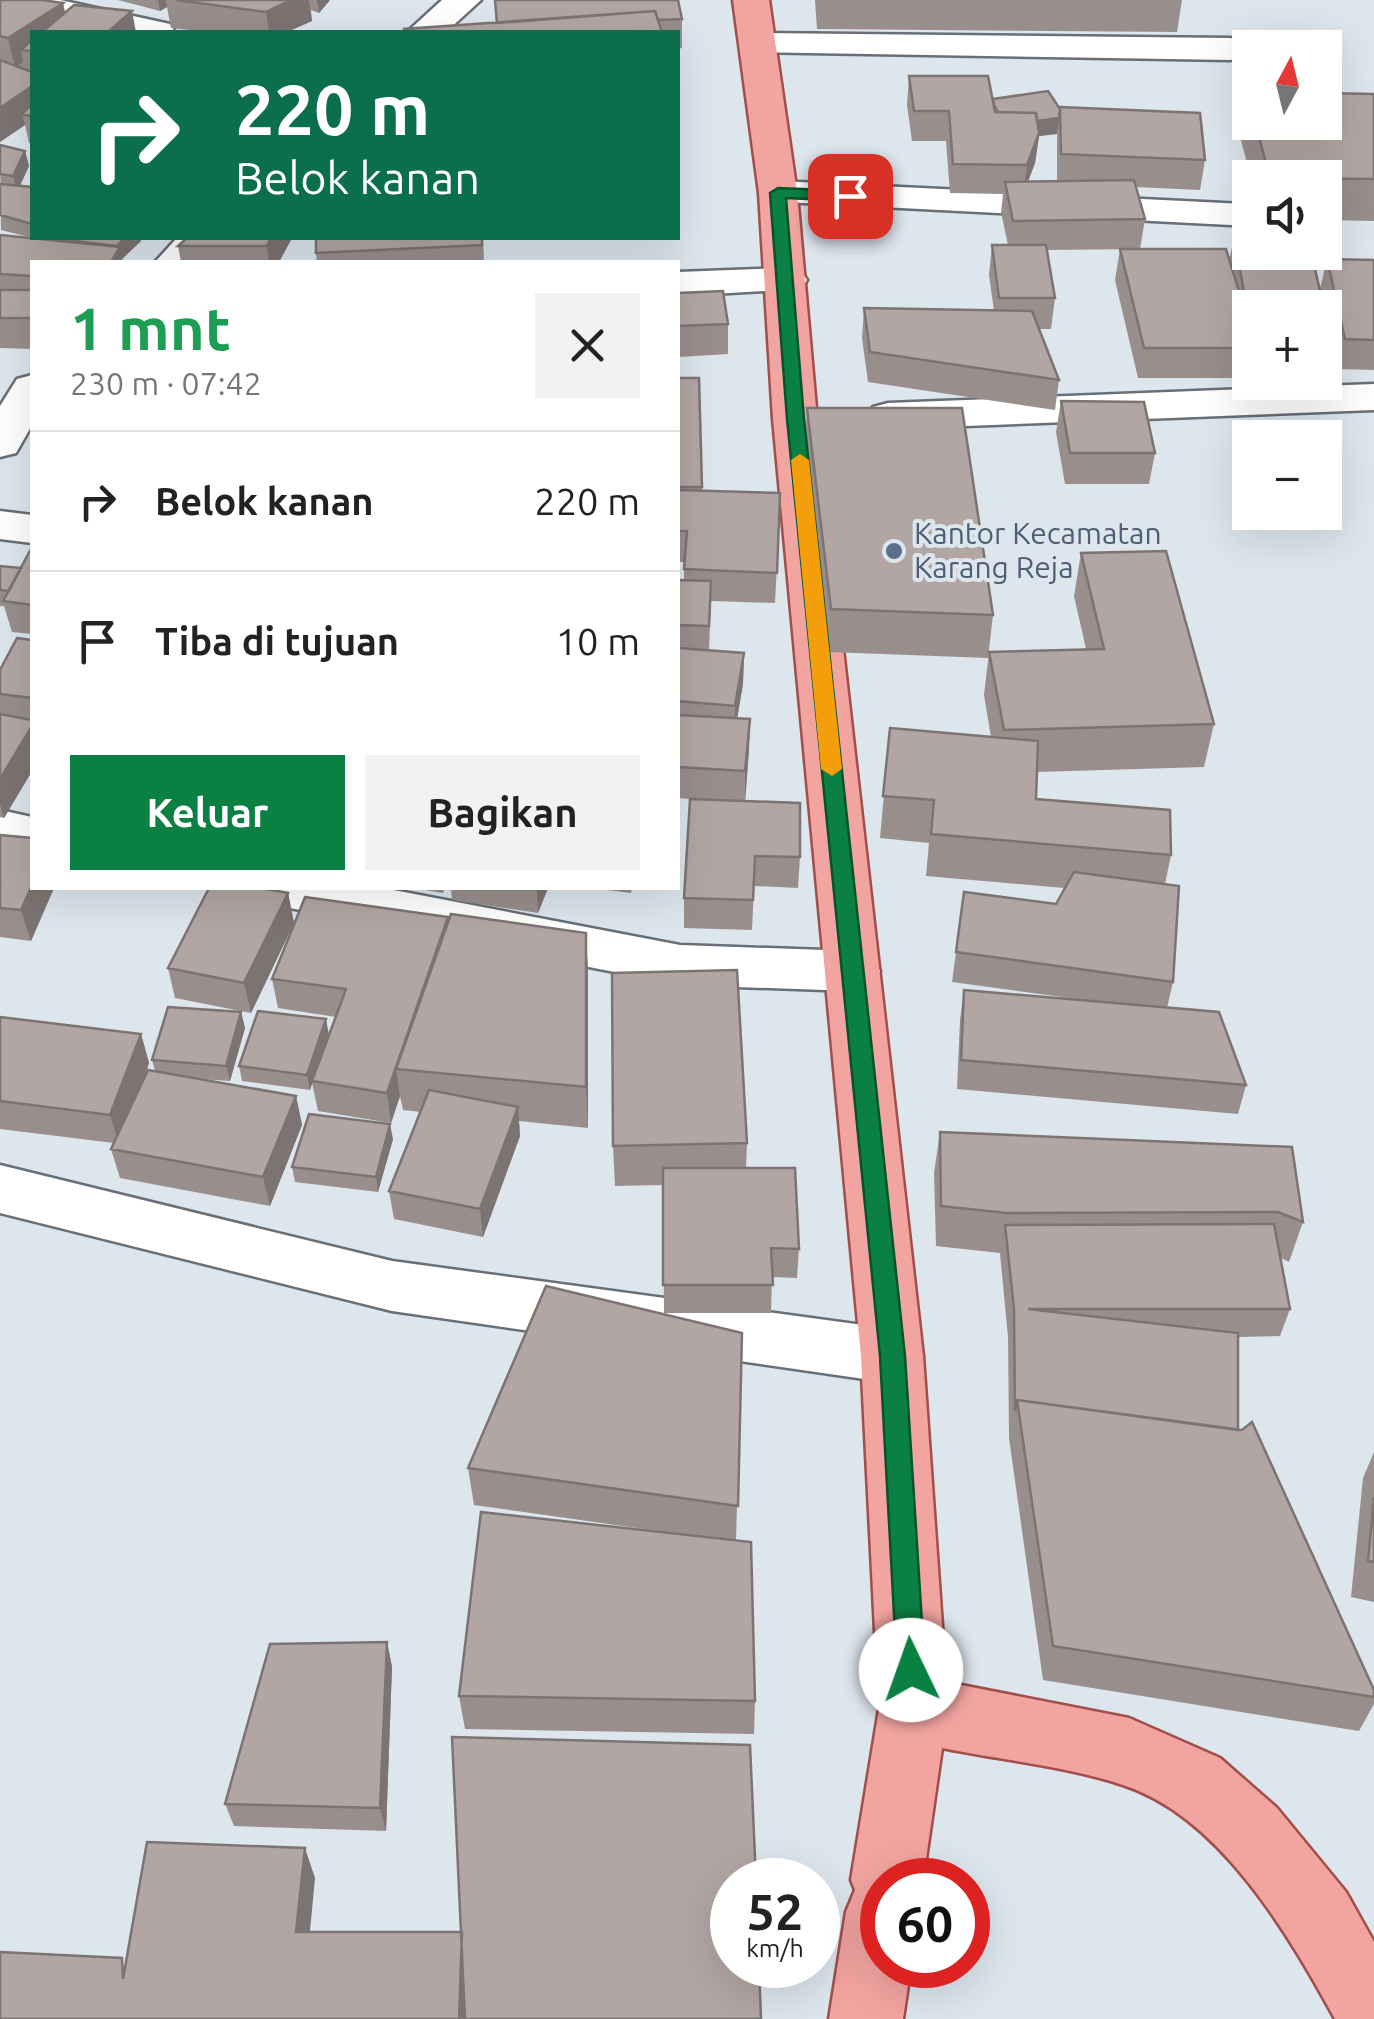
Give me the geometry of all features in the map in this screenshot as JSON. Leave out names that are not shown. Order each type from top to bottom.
[{"type":"main road","points":[[755,22],[786,280],[829,418],[852,971],[892,1356],[913,1709],[891,1858]]},
{"type":"main road","points":[[913,1709],[1130,1752],[1196,1782],[1252,1833],[1320,1918],[1374,2015]]},
{"type":"main road","points":[[866,2019],[871,1988]]},
{"type":"street","points":[[12,0],[148,30]]},
{"type":"street","points":[[427,30],[463,0]]},
{"type":"street","points":[[755,22],[1230,49]]},
{"type":"street","points":[[778,193],[1232,215]]},
{"type":"street","points":[[178,260],[197,240]]},
{"type":"street","points":[[680,284],[786,280]]},
{"type":"street","points":[[0,444],[30,392]]},
{"type":"street","points":[[829,418],[1374,397]]},
{"type":"street","points":[[0,525],[30,529]]},
{"type":"street","points":[[0,828],[30,835]]},
{"type":"street","points":[[295,890],[680,965],[852,971]]},
{"type":"street","points":[[0,1190],[392,1286],[892,1356]]},
{"type":"building","points":[[0,0],[63,3],[8,38],[0,36]]},
{"type":"building","points":[[176,0],[291,0],[266,12]]},
{"type":"building","points":[[495,0],[678,0],[682,19],[658,20],[655,11],[497,23]]},
{"type":"building","points":[[74,5],[132,11],[110,30],[44,30]]},
{"type":"building","points":[[655,11],[661,30],[404,30]]},
{"type":"building","points":[[0,60],[30,71],[30,87],[0,108]]},
{"type":"building","points":[[909,76],[988,76],[995,112],[1036,113],[1039,133],[1027,165],[953,164],[949,111],[914,111]]},
{"type":"building","points":[[1048,91],[1060,109],[1059,118],[1037,121],[1036,113],[998,112],[994,105],[993,99]]},
{"type":"building","points":[[1342,93],[1374,94],[1374,179],[1342,179],[1342,160],[1265,160],[1260,140],[1342,140]]},
{"type":"building","points":[[1060,107],[1200,113],[1205,160],[1061,154]]},
{"type":"building","points":[[0,145],[25,151],[13,176],[0,174]]},
{"type":"building","points":[[1134,180],[1145,219],[1013,221],[1005,182]]},
{"type":"building","points":[[0,184],[30,187],[30,223],[0,215]]},
{"type":"building","points":[[0,235],[120,247],[112,260],[30,260],[30,276],[0,274]]},
{"type":"building","points":[[66,240],[123,240],[117,246]]},
{"type":"building","points":[[185,240],[270,240],[267,246],[178,246]]},
{"type":"building","points":[[316,240],[482,240],[482,245],[316,253]]},
{"type":"building","points":[[992,245],[1046,245],[1055,298],[999,298]]},
{"type":"building","points":[[1120,249],[1226,249],[1239,290],[1232,290],[1232,348],[1144,348]]},
{"type":"building","points":[[1342,259],[1374,260],[1374,340],[1345,339],[1342,290],[1334,290],[1329,270],[1342,270]]},
{"type":"building","points":[[1240,270],[1315,270],[1320,290],[1244,290]]},
{"type":"building","points":[[0,290],[30,290],[30,318],[0,318]]},
{"type":"building","points":[[723,291],[728,324],[680,326],[680,293]]},
{"type":"building","points":[[864,308],[1032,311],[1059,380],[870,352]]},
{"type":"building","points":[[680,378],[699,378],[702,487],[680,487]]},
{"type":"building","points":[[1061,401],[1144,402],[1155,453],[1070,453]]},
{"type":"building","name":"Kantor Kecamatan Karang Reja","points":[[807,408],[962,408],[993,615],[831,609]]},
{"type":"building","points":[[680,490],[780,493],[777,573],[684,569],[687,531],[680,531]]},
{"type":"building","points":[[30,551],[30,605],[3,601]]},
{"type":"building","points":[[1166,551],[1214,724],[1004,730],[989,652],[1104,649],[1081,553]]},
{"type":"building","points":[[0,566],[21,568],[9,591],[0,590]]},
{"type":"building","points":[[680,580],[711,581],[709,626],[680,625]]},
{"type":"building","points":[[17,638],[30,640],[30,698],[0,694],[0,670]]},
{"type":"building","points":[[680,648],[744,653],[735,706],[680,701]]},
{"type":"building","points":[[0,714],[30,720],[30,729],[0,779]]},
{"type":"building","points":[[680,715],[750,719],[745,771],[680,767]]},
{"type":"building","points":[[890,728],[1038,741],[1036,799],[1170,810],[1171,855],[931,834],[934,800],[883,796]]},
{"type":"building","points":[[690,799],[800,803],[800,857],[755,856],[753,900],[684,898]]},
{"type":"building","points":[[0,835],[30,838],[30,890],[21,910],[0,908]]},
{"type":"building","points":[[1074,872],[1179,886],[1173,982],[956,952],[964,892],[1056,904]]},
{"type":"building","points":[[208,890],[288,893],[244,983],[168,968]]},
{"type":"building","points":[[305,897],[448,917],[387,1093],[312,1081],[346,989],[272,979]]},
{"type":"building","points":[[451,914],[586,933],[586,1087],[396,1069]]},
{"type":"building","points":[[737,970],[747,1143],[613,1146],[612,973]]},
{"type":"building","points":[[964,990],[1219,1012],[1246,1085],[961,1060]]},
{"type":"building","points":[[168,1007],[241,1012],[226,1066],[152,1060]]},
{"type":"building","points":[[258,1011],[326,1019],[307,1075],[239,1066]]},
{"type":"building","points":[[0,1017],[141,1034],[110,1115],[0,1101]]},
{"type":"building","points":[[148,1070],[296,1096],[263,1177],[111,1149]]},
{"type":"building","points":[[429,1090],[518,1107],[480,1209],[389,1191]]},
{"type":"building","points":[[309,1114],[390,1124],[376,1177],[292,1167]]},
{"type":"building","points":[[940,1132],[1292,1147],[1303,1222],[1278,1212],[1007,1213],[941,1206]]},
{"type":"building","points":[[663,1168],[795,1168],[799,1249],[771,1248],[773,1285],[663,1285]]},
{"type":"building","points":[[1274,1224],[1290,1309],[1028,1309],[1238,1333],[1238,1430],[1017,1400],[1015,1411],[1014,1309],[1005,1225]]},
{"type":"building","points":[[546,1286],[742,1333],[738,1506],[468,1468]]},
{"type":"building","points":[[1017,1400],[1242,1430],[1252,1422],[1374,1697],[1053,1646]]},
{"type":"building","points":[[1374,1497],[1374,1562],[1368,1561]]},
{"type":"building","points":[[481,1512],[751,1542],[755,1701],[459,1696]]},
{"type":"building","points":[[387,1642],[380,1808],[225,1804],[270,1644]]},
{"type":"building","points":[[452,1737],[750,1745],[755,1858],[710,1858],[710,1988],[760,1988],[761,2019],[465,2019]]},
{"type":"building","points":[[147,1842],[305,1848],[296,1932],[462,1932],[459,2019],[0,2019],[0,1952],[122,1958],[123,1979]]},
{"type":"slow traffic","points":[[800,460],[832,769]]},
{"type":"place","name":"Kantor Kecamatan Karang Reja","points":[[894,551]]},
{"type":"route","points":[[850,196],[778,193],[796,419],[892,1356],[911,1670]]}]
